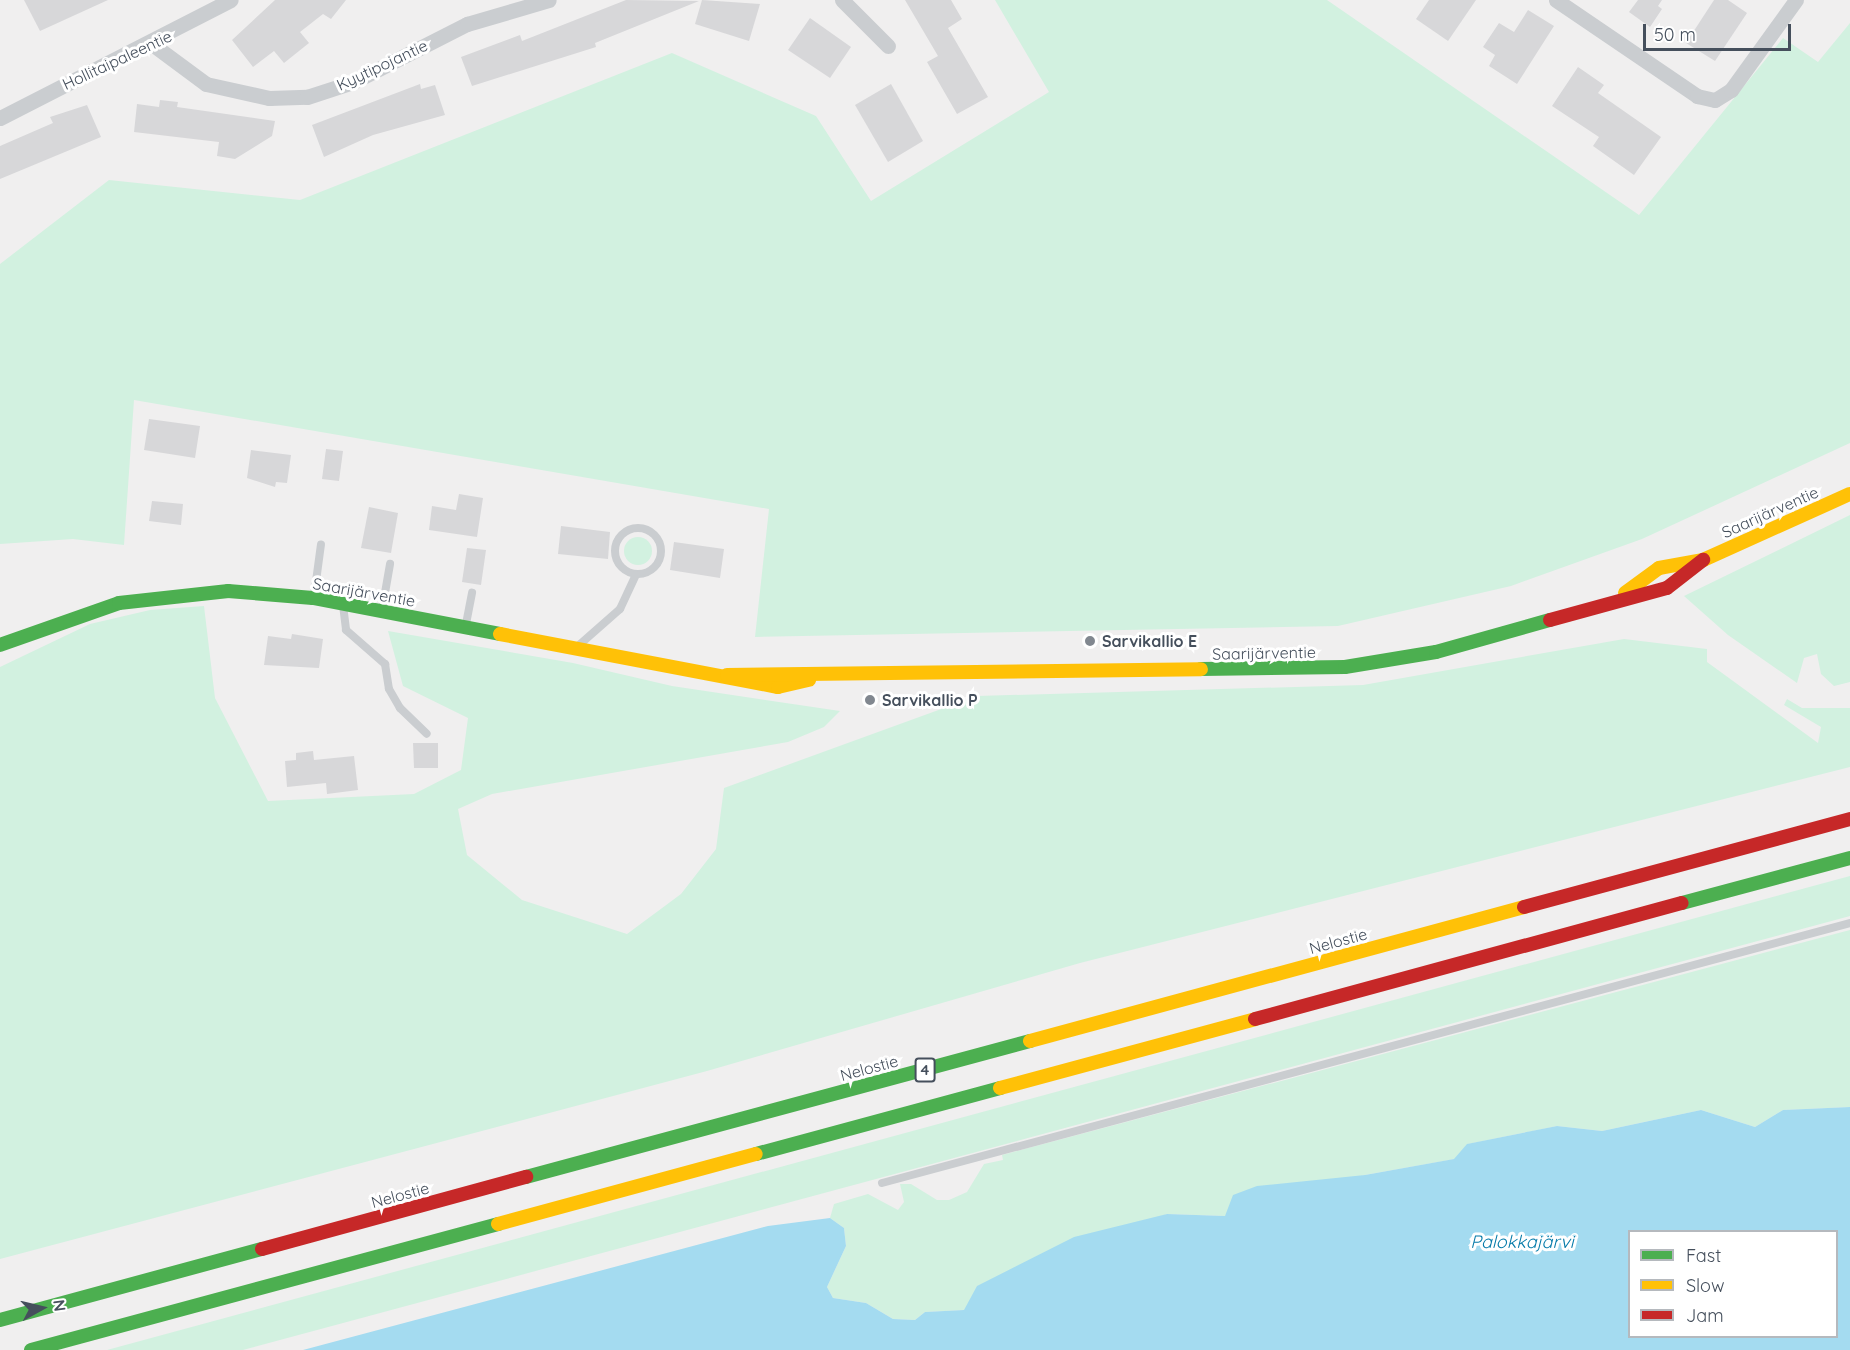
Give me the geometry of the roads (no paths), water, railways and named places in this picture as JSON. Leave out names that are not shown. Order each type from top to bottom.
[{"type":"main road","name":"Saarijärventie","points":[[0,645],[89,610],[150,597],[228,591],[313,598],[727,675],[779,670],[828,676],[1345,667],[1436,652],[1619,598],[1667,588],[1703,560],[1850,494]]},
{"type":"main road","name":"Saarijärventie","points":[[1619,598],[1659,568],[1703,560]]},
{"type":"main road","name":"Nelostie","points":[[0,1320],[1850,819]]},
{"type":"main road","name":"4","points":[[31,1350],[1850,858]]},
{"type":"street","name":"Hollitaipaleentie","points":[[0,118],[152,44],[231,0]]},
{"type":"street","name":"Kyytipojantie","points":[[152,44],[206,84],[268,98],[307,97],[353,82],[467,24],[549,0]]},
{"type":"street","points":[[842,0],[888,46]]},
{"type":"street","points":[[1556,0],[1697,96],[1715,100],[1731,90],[1796,0]]},
{"type":"lane","points":[[575,648],[620,609],[636,574],[655,567],[661,548],[649,531],[637,528],[622,534],[615,554],[620,565],[636,574]]},
{"type":"lane","points":[[313,598],[321,544]]},
{"type":"lane","points":[[382,611],[390,564]]},
{"type":"lane","points":[[465,627],[472,593]]},
{"type":"lane","points":[[343,604],[346,630],[385,664],[389,689],[400,708],[427,734]]},
{"type":"lane","points":[[882,1183],[1850,923]]},
{"type":"water","name":"Palokkajärvi","points":[[1850,1107],[1850,1350],[303,1350],[768,1226],[830,1218],[844,1228],[846,1246],[827,1287],[833,1298],[866,1303],[893,1319],[915,1320],[925,1312],[964,1310],[977,1286],[1074,1237],[1167,1214],[1225,1216],[1233,1195],[1257,1186],[1365,1175],[1454,1159],[1467,1144],[1557,1126],[1602,1131],[1701,1110],[1755,1127],[1783,1110]]},
{"type":"place","name":"Sarvikallio E","points":[[1090,641]]},
{"type":"place","name":"Sarvikallio P","points":[[870,700]]}]
